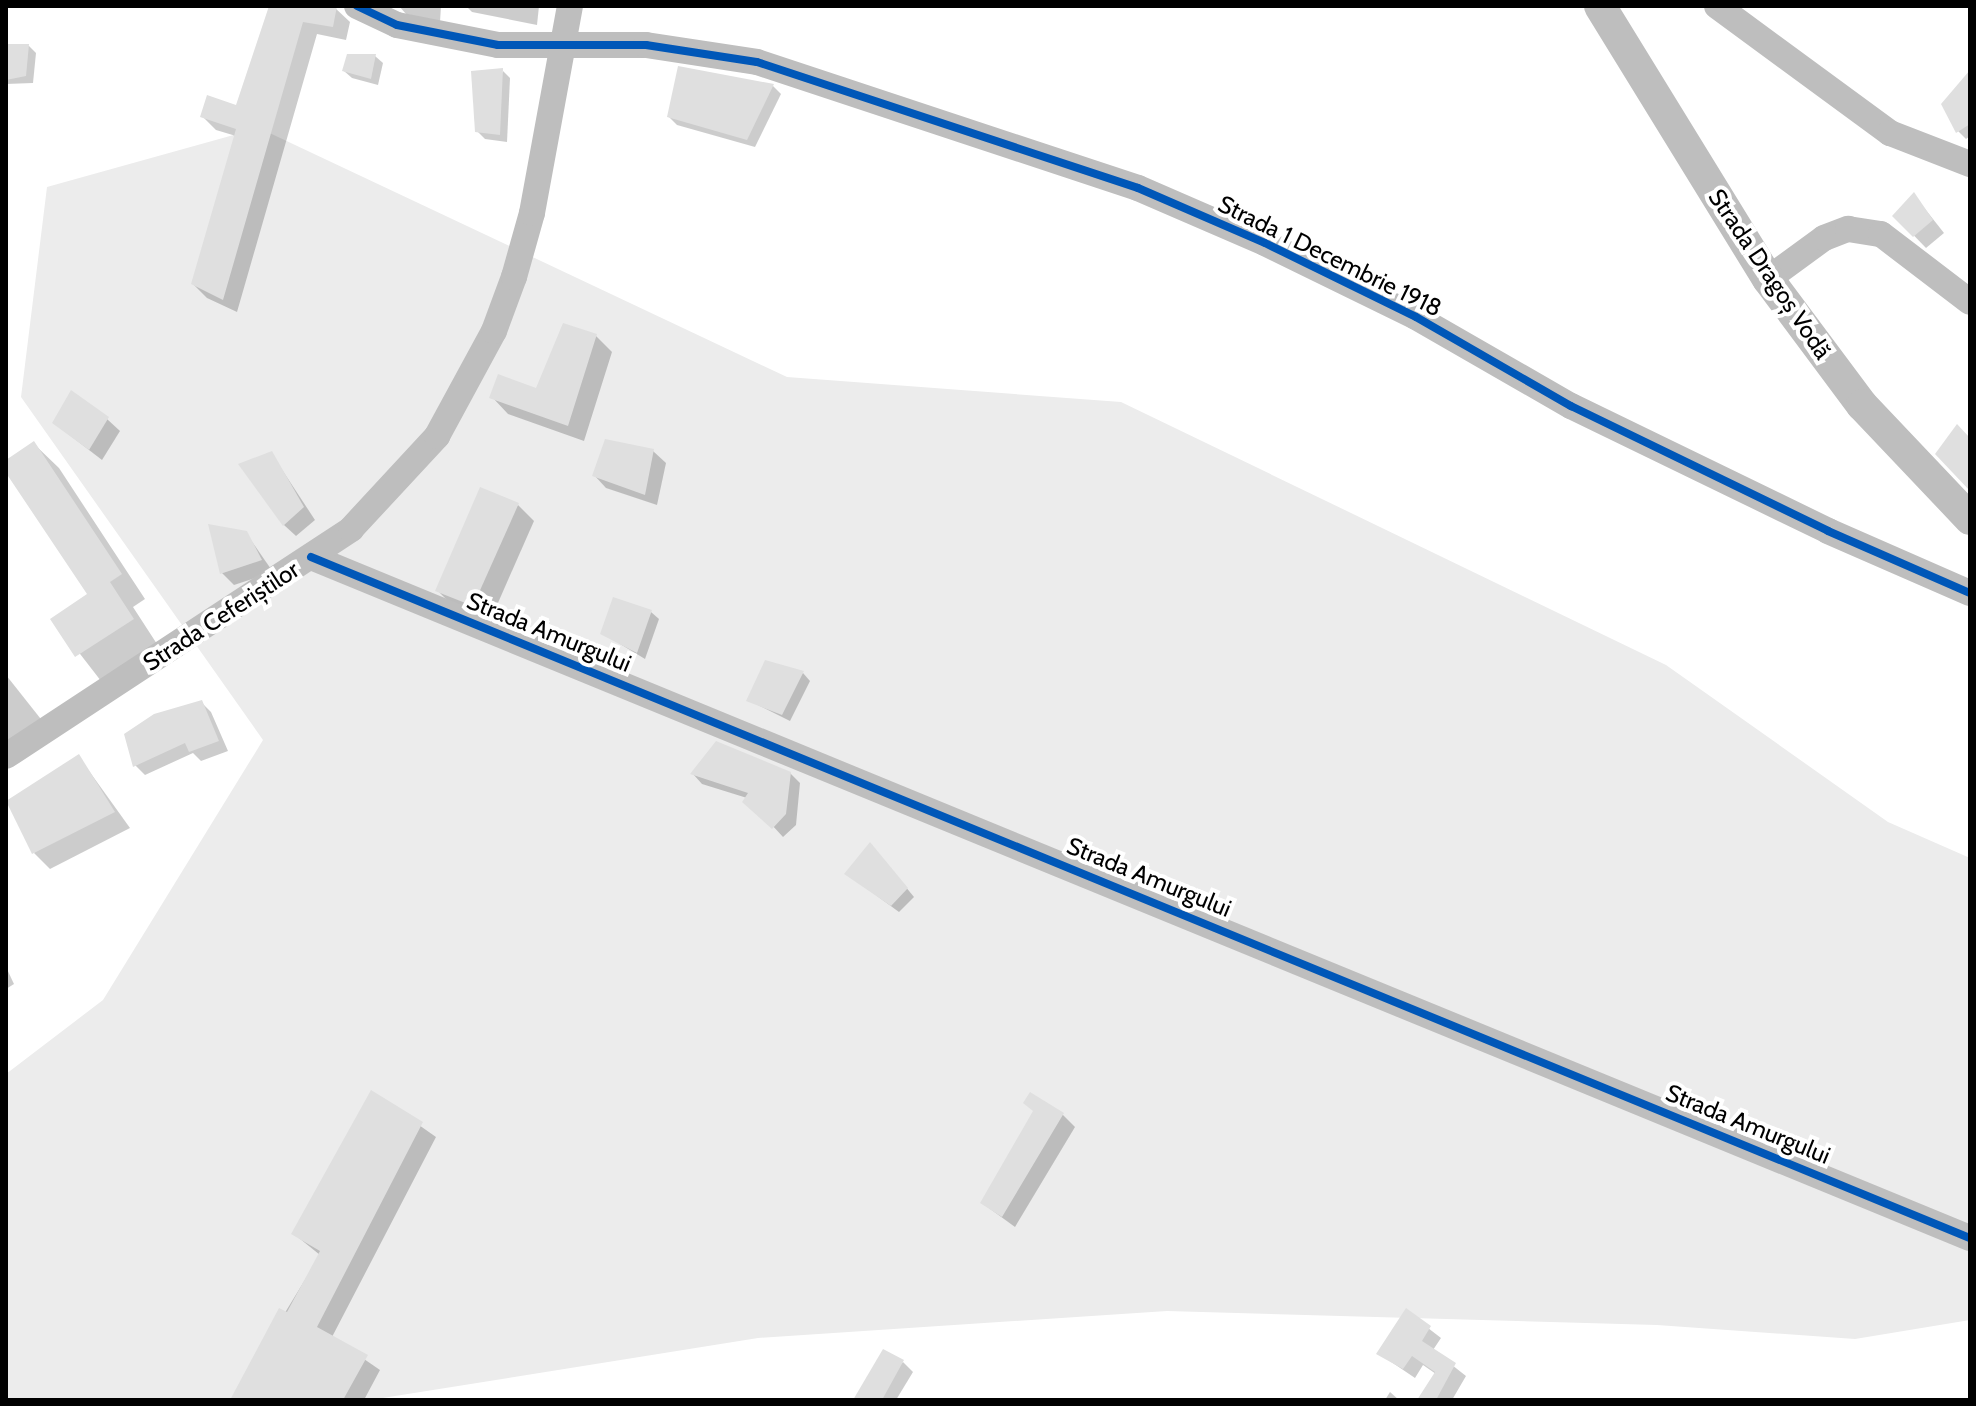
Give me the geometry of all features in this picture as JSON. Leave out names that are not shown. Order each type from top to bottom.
[{"type":"main road","name":"Strada Dragoș Vodă","points":[[1600,6],[1768,279],[1862,405],[1970,519]]},
{"type":"street","name":"Strada 1 Decembrie 1918","points":[[357,6],[420,31],[498,45],[563,48],[646,45],[757,62],[1138,188],[1265,243],[1416,317],[1571,406],[1828,531],[1970,593]]},
{"type":"street","name":"Strada Ceferiștilor","points":[[6,756],[351,529],[400,482],[437,436],[470,381],[494,331],[532,213],[570,6]]},
{"type":"street","points":[[1717,6],[1890,133],[1970,164]]},
{"type":"street","points":[[1768,279],[1824,238],[1848,229],[1881,234],[1970,302]]},
{"type":"street","name":"Strada Amurgului","points":[[311,557],[1970,1238]]},
{"type":"shaded area","points":[[259,128],[787,377],[1121,402],[1666,665],[1888,822],[1970,858],[1970,1320],[1855,1339],[1657,1325],[1167,1311],[758,1338],[370,1400],[6,1400],[6,1074],[103,1000],[263,740],[21,397],[47,187]]},
{"type":"building","points":[[269,6],[337,6],[333,27],[303,22],[223,300],[191,284],[236,129],[200,117],[207,95],[236,105]]},
{"type":"building","points":[[6,44],[29,44],[26,76],[6,80]]},
{"type":"building","points":[[347,54],[376,54],[371,79],[342,71]]},
{"type":"building","points":[[678,66],[774,84],[747,140],[667,117]]},
{"type":"building","points":[[503,68],[500,135],[475,132],[471,71]]},
{"type":"building","points":[[1970,70],[1970,124],[1956,133],[1941,104]]},
{"type":"building","points":[[1914,192],[1933,220],[1913,237],[1892,216]]},
{"type":"building","points":[[563,323],[597,334],[568,426],[489,398],[498,374],[536,388]]},
{"type":"building","points":[[71,390],[109,417],[89,450],[52,423]]},
{"type":"building","points":[[1957,424],[1970,438],[1970,491],[1935,454]]},
{"type":"building","points":[[605,439],[654,449],[645,495],[592,476]]},
{"type":"building","points":[[34,441],[122,574],[110,582],[134,619],[75,657],[50,619],[87,594],[6,473],[6,460]]},
{"type":"building","points":[[272,451],[304,507],[283,526],[238,464]]},
{"type":"building","points":[[480,487],[519,503],[473,606],[435,591]]},
{"type":"building","points":[[208,524],[247,531],[262,560],[220,574]]},
{"type":"building","points":[[613,597],[652,610],[637,653],[600,634]]},
{"type":"building","points":[[765,660],[804,671],[782,715],[746,701]]},
{"type":"building","points":[[202,700],[219,741],[189,752],[185,743],[133,767],[124,734],[154,714]]},
{"type":"building","points":[[716,741],[791,772],[786,814],[772,829],[742,802],[748,793],[690,774]]},
{"type":"building","points":[[79,754],[115,812],[32,854],[6,801]]},
{"type":"building","points":[[870,842],[908,888],[891,906],[844,874]]},
{"type":"building","points":[[371,1090],[423,1122],[317,1327],[368,1355],[343,1400],[230,1400],[279,1308],[287,1312],[320,1251],[291,1234]]},
{"type":"building","points":[[1030,1092],[1064,1113],[1002,1217],[980,1203],[1033,1111],[1023,1103]]},
{"type":"building","points":[[1406,1308],[1431,1326],[1422,1341],[1456,1363],[1436,1400],[1417,1400],[1435,1372],[1412,1356],[1403,1369],[1376,1354]]},
{"type":"building","points":[[883,1349],[904,1360],[882,1400],[853,1400]]},
{"type":"cycle path","points":[[357,6],[397,25],[498,45],[646,45],[757,62],[1138,188],[1265,243],[1416,317],[1571,406],[1828,531],[1970,593]]},
{"type":"cycle path","points":[[311,557],[1970,1238]]}]
